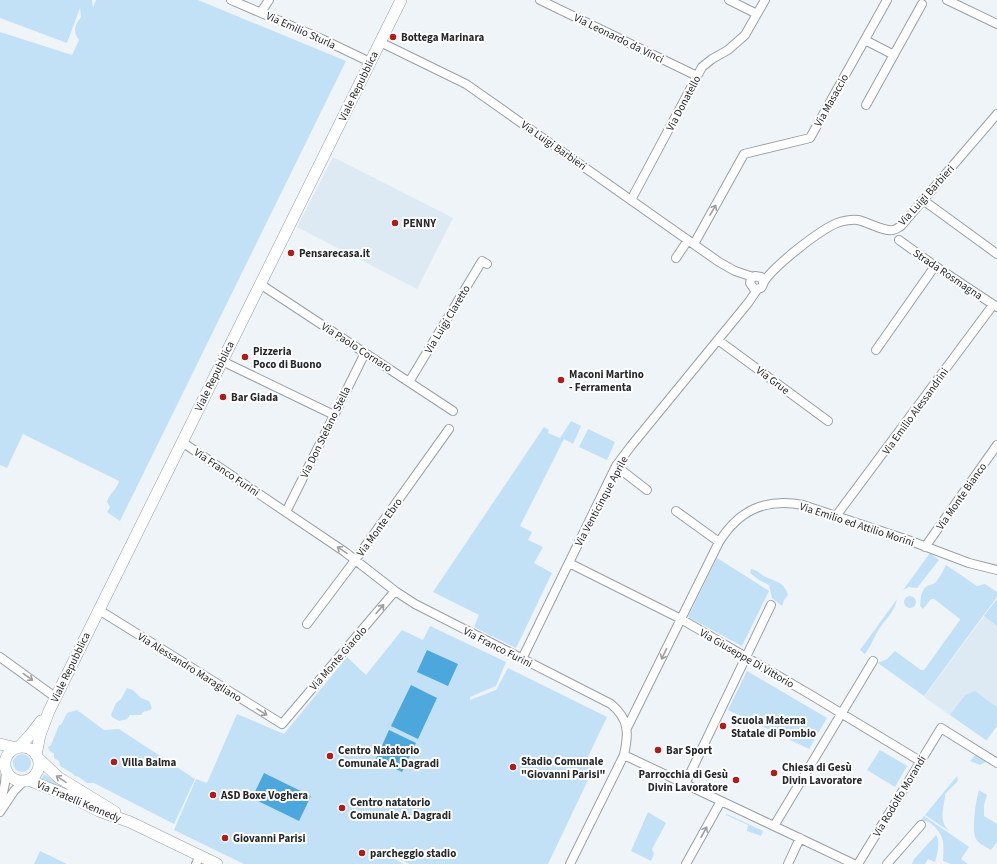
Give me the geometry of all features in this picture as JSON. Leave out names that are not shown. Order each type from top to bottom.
[{"type":"main road","name":"Viale Repubblica","points":[[37,757],[42,730],[55,697],[401,0]]},
{"type":"main road","name":"Viale Repubblica","points":[[18,748],[32,734],[49,710]]},
{"type":"main road","points":[[0,744],[18,748],[28,748],[37,757],[38,768],[32,777],[26,780],[17,780],[12,778],[4,766],[8,755],[12,750],[18,748]]},
{"type":"main road","name":"Via Fratelli Kennedy","points":[[37,757],[58,777],[130,822],[198,860],[217,864]]},
{"type":"main road","name":"Via Fratelli Kennedy","points":[[26,780],[69,796],[99,811],[130,822]]},
{"type":"street","name":"Via Emilio Sturla","points":[[231,0],[322,39],[370,62]]},
{"type":"street","points":[[261,12],[269,0]]},
{"type":"street","name":"Via Leonardo da Vinci","points":[[540,0],[697,76]]},
{"type":"street","points":[[729,0],[757,14]]},
{"type":"street","name":"Via Donatello","points":[[631,200],[702,67],[712,59],[728,50],[745,35],[765,0]]},
{"type":"street","name":"Via Masaccio","points":[[676,258],[691,242],[744,154],[810,138],[887,0]]},
{"type":"street","points":[[947,0],[997,24]]},
{"type":"street","points":[[866,105],[922,4]]},
{"type":"street","name":"Via Luigi Barbieri","points":[[380,42],[466,84],[691,242],[728,270],[755,283],[818,234],[837,223],[856,220],[873,224],[884,229],[893,230],[901,226],[997,114]]},
{"type":"street","points":[[863,43],[894,55]]},
{"type":"street","points":[[923,200],[997,254]]},
{"type":"street","points":[[899,240],[901,226]]},
{"type":"street","name":"Strada Rosmagna","points":[[884,229],[935,266],[995,306]]},
{"type":"street","name":"Via Luigi Claretto","points":[[409,382],[482,261],[487,264]]},
{"type":"street","points":[[876,350],[935,266]]},
{"type":"street","name":"Via Venticinque Aprile","points":[[522,658],[616,466],[748,302],[755,283]]},
{"type":"street","name":"Via Paolo Cornaro","points":[[260,284],[453,411]]},
{"type":"street","name":"Via Emilio Alessandrini","points":[[836,516],[995,306]]},
{"type":"street","name":"Via Grue","points":[[718,340],[828,421]]},
{"type":"street","name":"Via Don Stefano Stella","points":[[286,512],[365,353]]},
{"type":"street","points":[[222,361],[334,414]]},
{"type":"street","name":"Via Monte Ebro","points":[[307,624],[356,559],[449,429]]},
{"type":"street","name":"Via Franco Furini","points":[[182,442],[356,559],[395,591],[433,614],[611,704],[619,711],[627,728]]},
{"type":"street","name":"Via Monte Bianco","points":[[925,547],[997,445]]},
{"type":"street","points":[[616,466],[647,490]]},
{"type":"street","name":"Via Emilio ed Attilio Morini","points":[[627,728],[719,542],[734,522],[743,515],[762,506],[776,503],[789,503],[803,506],[836,516],[969,563],[997,570]]},
{"type":"street","points":[[676,511],[719,542]]},
{"type":"street","name":"Via Giuseppe Di Vittorio","points":[[569,563],[681,619],[920,761]]},
{"type":"street","name":"Via Monte Giarolo","points":[[282,724],[395,591]]},
{"type":"street","points":[[685,784],[771,605]]},
{"type":"street","name":"Via Alessandro Maragliano","points":[[99,610],[282,724]]},
{"type":"street","points":[[0,656],[55,697]]},
{"type":"street","points":[[774,826],[873,661]]},
{"type":"street","points":[[570,864],[624,755],[627,742],[627,728]]},
{"type":"street","name":"Via Rodolfo Morandi","points":[[858,864],[941,728],[997,763]]},
{"type":"street","points":[[624,755],[854,864]]},
{"type":"street","points":[[0,808],[6,783],[4,766]]},
{"type":"street","points":[[0,812],[14,791],[26,780]]},
{"type":"street","points":[[686,864],[721,801]]},
{"type":"street","points":[[887,864],[921,825]]},
{"type":"street","points":[[788,864],[800,838]]},
{"type":"shaded area","points":[[0,0],[92,0],[93,8],[96,0],[198,0],[346,61],[120,521],[107,512],[110,507],[107,502],[108,499],[117,487],[119,481],[23,434],[7,468],[0,465],[0,32],[72,55],[79,40],[75,28],[81,17],[80,8],[67,43],[0,18]]},
{"type":"shaded area","points":[[333,157],[453,218],[417,289],[297,227]]},
{"type":"shaded area","points":[[571,421],[581,426],[573,444],[564,439],[520,526],[532,532],[528,540],[543,547],[534,563],[552,573],[516,648],[474,627],[479,615],[433,592],[544,427],[549,430],[548,433],[560,438]]},
{"type":"shaded area","points":[[588,429],[615,442],[607,460],[579,447]]},
{"type":"shaded area","points":[[930,553],[939,560],[917,588],[909,587],[903,590]]},
{"type":"shaded area","points":[[717,558],[769,591],[742,646],[688,617]]},
{"type":"shaded area","points":[[946,565],[977,586],[985,584],[997,592],[997,597],[924,696],[878,663],[887,659],[895,651],[921,670],[924,670],[960,620],[934,599],[931,599],[923,609],[920,606],[923,590],[927,586],[936,582]]},
{"type":"shaded area","points":[[751,569],[782,584],[788,595],[782,606],[772,598],[769,585],[750,573]]},
{"type":"shaded area","points":[[908,596],[912,596],[916,602],[912,608],[908,608],[904,604],[904,600]]},
{"type":"shaded area","points":[[897,599],[892,611],[879,629],[865,654],[860,650]]},
{"type":"shaded area","points":[[997,599],[997,726],[987,741],[924,697]]},
{"type":"shaded area","points":[[997,599],[997,626],[984,616]]},
{"type":"shaded area","name":"Centro Natatorio Comunale A. Dagradi","points":[[430,626],[506,662],[496,686],[470,697],[470,700],[496,690],[508,668],[607,717],[585,763],[590,766],[587,775],[589,778],[548,864],[409,864],[394,856],[393,858],[404,864],[244,864],[174,830],[196,779],[207,783],[237,714],[284,734],[347,657],[366,675],[402,630],[423,640]]},
{"type":"shaded area","points":[[747,671],[827,718],[809,749],[728,710]]},
{"type":"shaded area","points":[[127,688],[133,690],[141,698],[149,701],[152,708],[143,712],[141,715],[130,715],[127,719],[119,721],[111,715],[116,703],[121,699]]},
{"type":"shaded area","points":[[975,691],[997,707],[997,726],[986,740],[950,715],[965,695]]},
{"type":"shaded area","points":[[77,710],[104,730],[119,729],[195,779],[174,824],[94,783],[87,783],[60,766],[59,761],[54,758],[54,754],[48,747],[51,745],[59,725],[61,725],[67,713]]},
{"type":"shaded area","points":[[880,750],[907,766],[895,787],[867,770]]},
{"type":"shaded area","points":[[22,754],[28,757],[31,763],[28,769],[22,772],[16,769],[13,763],[16,757]]},
{"type":"shaded area","points":[[975,755],[986,762],[980,765],[970,761]]},
{"type":"shaded area","points":[[44,774],[66,788],[64,791],[40,781]]},
{"type":"shaded area","points":[[957,776],[958,781],[945,794],[943,819],[949,831],[925,815]]},
{"type":"shaded area","points":[[979,790],[987,795],[984,805],[984,816],[997,824],[997,842],[991,850],[976,839],[974,830],[974,815]]},
{"type":"shaded area","points":[[648,812],[666,823],[652,849],[654,854],[651,861],[631,851]]},
{"type":"shaded area","points":[[727,814],[763,831],[761,836],[747,831],[748,825],[726,815]]},
{"type":"shaded area","points":[[924,816],[969,847],[961,859],[968,864],[951,864],[943,861],[943,842],[939,832],[934,826],[925,821],[917,825]]},
{"type":"shaded area","points":[[936,835],[938,841],[938,852],[935,862],[928,859],[925,864],[912,864],[914,859]]},
{"type":"shaded area","points":[[40,851],[67,864],[34,864]]},
{"type":"water","points":[[427,650],[458,664],[448,686],[417,672]]},
{"type":"water","points":[[411,685],[437,698],[418,739],[391,726]]},
{"type":"water","points":[[389,730],[416,743],[402,772],[376,759]]},
{"type":"water","points":[[264,773],[311,796],[299,821],[252,798]]},
{"type":"place","name":"Bottega Marinara","points":[[393,37]]},
{"type":"place","name":"PENNY","points":[[395,223]]},
{"type":"place","name":"Pensarecasa.it","points":[[291,253]]},
{"type":"place","name":"Pizzeria Poco di Buono","points":[[245,357]]},
{"type":"place","name":"Maconi Martino - Ferramenta","points":[[561,380]]},
{"type":"place","name":"Bar Giada","points":[[223,397]]},
{"type":"place","name":"Scuola Materna Statale di Pombio","points":[[723,726]]},
{"type":"place","name":"Bar Sport","points":[[658,750]]},
{"type":"place","name":"Centro Natatorio Comunale A. Dagradi","points":[[330,756]]},
{"type":"place","name":"Villa Balma","points":[[114,762]]},
{"type":"place","name":"Stadio Comunale \"Giovanni Parisi\"","points":[[513,767]]},
{"type":"place","name":"Chiesa di Gesù Divin Lavoratore","points":[[774,773]]},
{"type":"place","name":"Parrocchia di Gesù Divin Lavoratore","points":[[736,780]]},
{"type":"place","name":"ASD Boxe Voghera","points":[[213,795]]},
{"type":"place","name":"Centro natatorio Comunale A. Dagradi","points":[[342,808]]},
{"type":"place","name":"Giovanni Parisi","points":[[225,838]]},
{"type":"place","name":"parcheggio stadio","points":[[362,853]]}]
